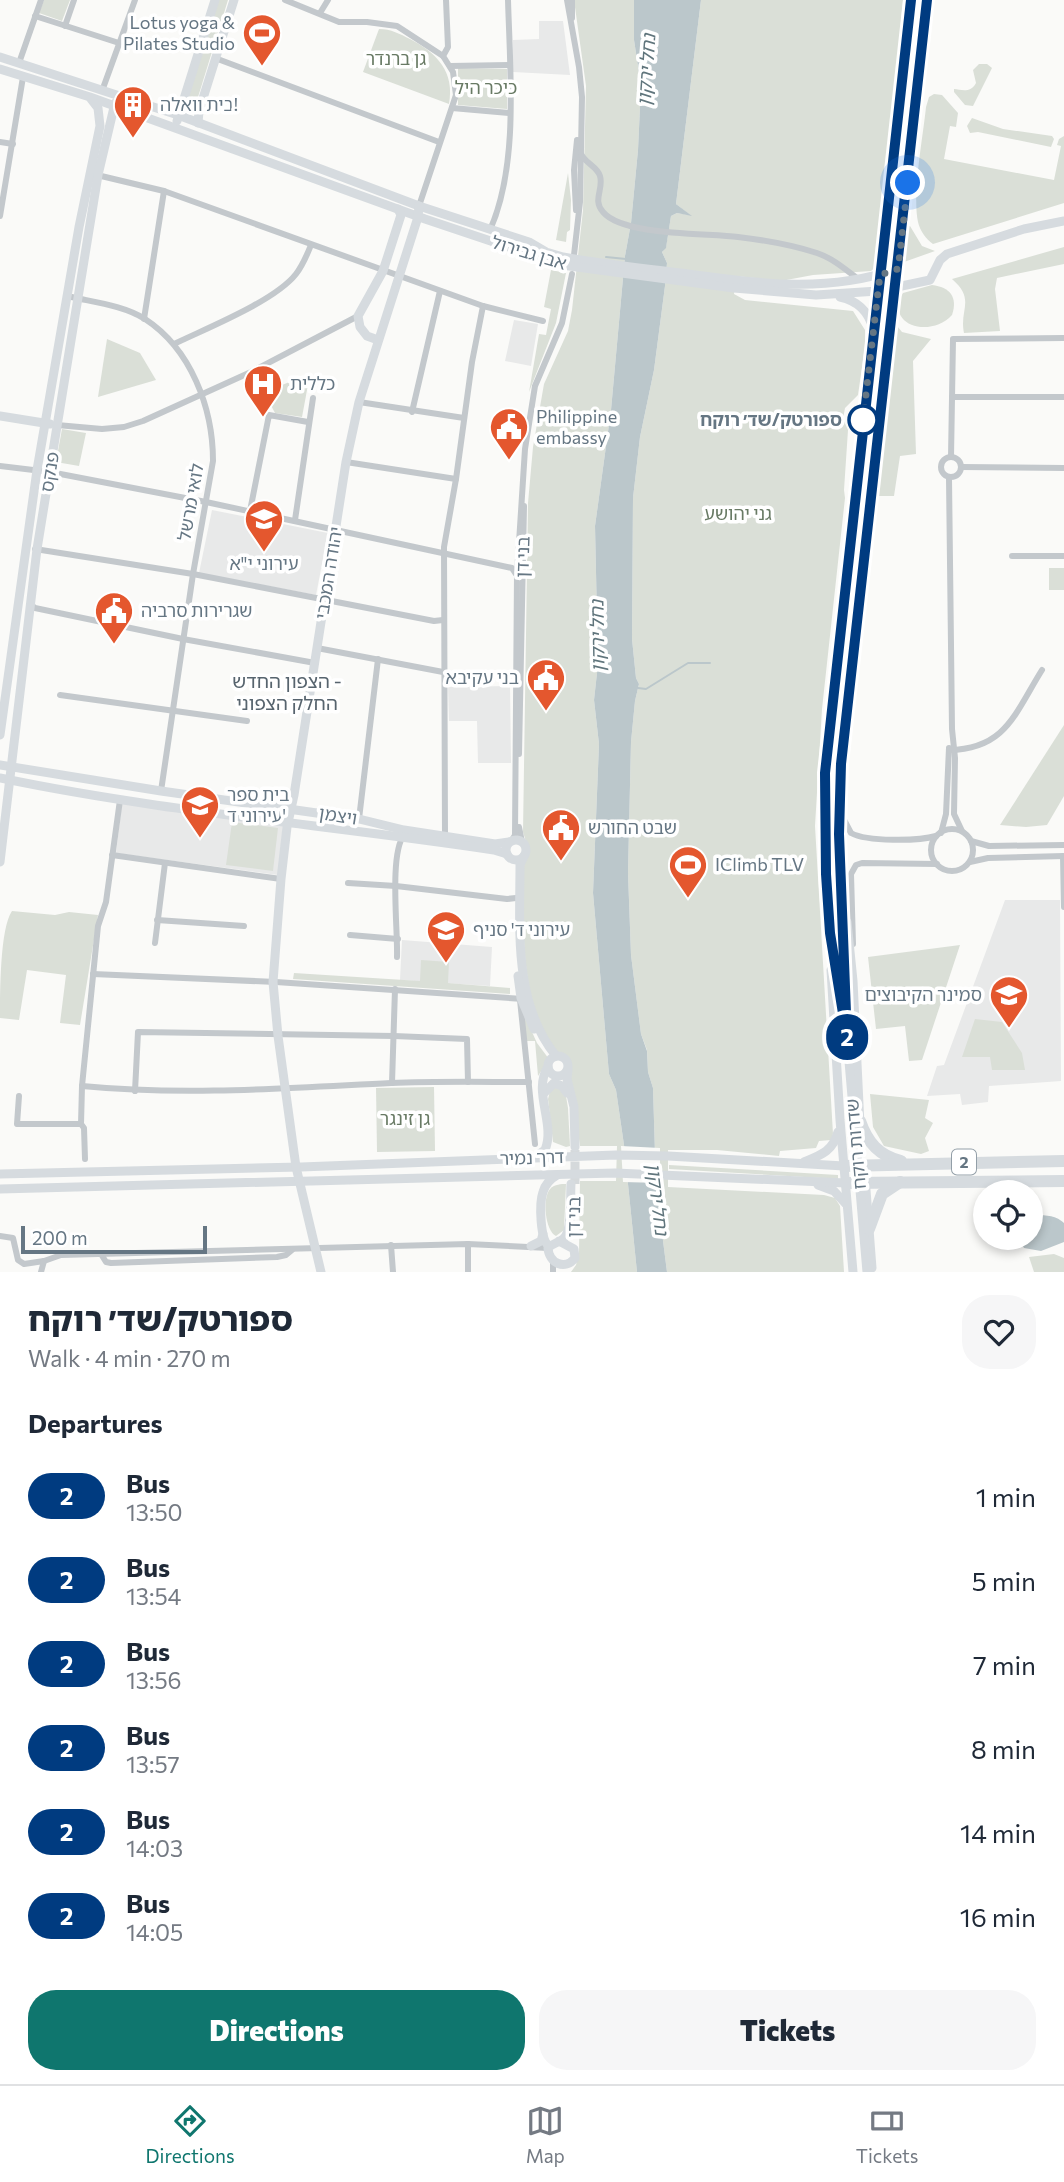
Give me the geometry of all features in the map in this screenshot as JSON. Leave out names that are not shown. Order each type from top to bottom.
[{"type":"highway","points":[[860,1121],[865,1136],[881,1153],[915,1164]]},
{"type":"highway","name":"דרך נמיר","points":[[844,1166],[1064,1161]]},
{"type":"highway","name":"דרך נמיר","points":[[846,1183],[1064,1181]]},
{"type":"highway","points":[[869,1229],[882,1194],[902,1182]]},
{"type":"main road","points":[[180,129],[178,115],[215,0]]},
{"type":"main road","points":[[198,123],[234,0]]},
{"type":"main road","name":"שדרות רוקח","points":[[847,1038],[830,933],[826,874],[825,773],[911,0]]},
{"type":"main road","name":"שדרות רוקח","points":[[866,1272],[847,1038],[839,802],[927,0]]},
{"type":"main road","name":"אבן גבירול","points":[[0,57],[178,115],[566,259]]},
{"type":"main road","name":"אבן גבירול","points":[[0,69],[180,129],[418,217],[566,259],[735,284],[831,295],[895,288],[930,280],[940,260],[947,254],[1024,229],[1064,221]]},
{"type":"main road","points":[[102,91],[112,98],[115,106]]},
{"type":"main road","name":"פנקס","points":[[0,862],[6,807],[5,779],[11,766],[37,549],[94,174],[100,120],[97,104],[89,97]]},
{"type":"main road","name":"פנקס","points":[[0,735],[24,547],[67,296],[94,174],[115,106]]},
{"type":"main road","name":"יהודה המכבי","points":[[321,1272],[298,1174],[278,1035],[273,982],[281,879],[346,462],[359,402],[418,217],[419,206]]},
{"type":"main road","points":[[378,340],[367,336],[360,327],[358,316],[383,271],[401,215],[396,208]]},
{"type":"main road","name":"אבן גבירול","points":[[735,284],[805,286],[880,275],[898,269]]},
{"type":"main road","points":[[831,295],[849,299],[860,306],[867,314],[873,331]]},
{"type":"main road","points":[[0,416],[57,425]]},
{"type":"main road","name":"ויצמן","points":[[0,765],[161,792],[359,819],[404,833],[494,850],[509,857]]},
{"type":"main road","name":"ויצמן","points":[[5,779],[120,800],[290,822],[445,836],[495,844],[515,841]]},
{"type":"main road","points":[[6,807],[16,787],[26,783]]},
{"type":"main road","points":[[839,834],[853,981],[863,1166],[873,1272]]},
{"type":"main road","points":[[532,1158],[545,1150],[548,1139],[542,1078],[553,1067],[562,1057],[567,1061],[568,1070],[567,1079],[574,1107],[573,1147],[568,1093],[564,1082],[553,1067],[526,1015],[520,996],[514,867],[506,848],[515,841],[526,847],[520,864],[521,967],[531,1008],[553,1067],[564,1075],[568,1070]]},
{"type":"main road","points":[[509,857],[518,860],[524,856]]},
{"type":"main road","points":[[830,933],[840,1120],[853,1272]]},
{"type":"main road","points":[[544,1095],[546,1089],[554,1083],[562,1086],[568,1093]]},
{"type":"main road","points":[[798,1165],[824,1154],[833,1146],[840,1120]]},
{"type":"main road","points":[[548,1139],[565,1157]]},
{"type":"main road","name":"דרך נמיר","points":[[0,1189],[565,1157],[668,1156],[844,1166]]},
{"type":"main road","name":"דרך נמיר","points":[[0,1174],[667,1175],[846,1183]]},
{"type":"main road","points":[[531,1246],[541,1241],[542,1195],[546,1185],[561,1175]]},
{"type":"main road","points":[[799,1181],[834,1191],[842,1197],[848,1208]]},
{"type":"main road","name":"בני דן","points":[[554,1244],[568,1232],[573,1184],[575,1258],[566,1268]]},
{"type":"main road","points":[[543,1232],[554,1244],[575,1249]]},
{"type":"main road","points":[[554,1244],[553,1261],[566,1268]]},
{"type":"street","points":[[19,63],[41,0]]},
{"type":"street","points":[[65,26],[74,0]]},
{"type":"street","points":[[102,91],[135,0]]},
{"type":"street","points":[[285,0],[339,22],[397,26],[443,56],[450,66],[456,87],[452,108],[419,206]]},
{"type":"street","points":[[320,13],[328,0]]},
{"type":"street","points":[[443,56],[448,47],[446,0]]},
{"type":"street","points":[[490,230],[503,193],[507,161],[508,0]]},
{"type":"street","points":[[566,259],[580,202],[582,91],[570,0]]},
{"type":"street","points":[[35,16],[119,43]]},
{"type":"street","points":[[215,58],[439,142]]},
{"type":"street","points":[[450,66],[509,65]]},
{"type":"street","points":[[0,215],[23,77]]},
{"type":"street","points":[[452,108],[509,113]]},
{"type":"street","points":[[577,221],[576,141],[580,132]]},
{"type":"street","points":[[0,142],[13,144]]},
{"type":"street","points":[[580,152],[585,162],[596,170],[600,177],[598,206],[612,220],[621,224],[679,233],[734,236],[796,247],[825,256],[858,279]]},
{"type":"street","points":[[575,178],[580,169]]},
{"type":"street","points":[[580,169],[596,170]]},
{"type":"street","points":[[94,174],[164,191],[483,306],[543,321]]},
{"type":"street","points":[[144,319],[164,191]]},
{"type":"street","points":[[174,344],[271,296],[297,273],[311,245]]},
{"type":"street","name":"בני דן","points":[[571,277],[566,323],[541,382],[533,418],[524,506],[519,691],[519,835],[515,841],[515,567],[520,506],[529,417],[537,381],[562,323],[571,277]]},
{"type":"street","points":[[412,412],[440,291]]},
{"type":"street","name":"לואי מרשל","points":[[67,296],[122,309],[144,319],[174,344],[201,394],[213,443],[213,461],[193,574],[161,792]]},
{"type":"street","points":[[445,836],[443,553],[474,348],[483,306]]},
{"type":"street","points":[[57,425],[102,429],[124,427],[143,421],[251,372],[358,316]]},
{"type":"street","points":[[950,457],[953,339],[1064,338]]},
{"type":"street","points":[[952,397],[1064,397]]},
{"type":"street","points":[[295,520],[313,398]]},
{"type":"street","points":[[359,402],[464,418]]},
{"type":"street","points":[[250,511],[269,415],[308,422]]},
{"type":"street","points":[[949,478],[941,472],[940,465],[944,459],[957,459],[961,467]]},
{"type":"street","points":[[346,462],[456,479]]},
{"type":"street","points":[[0,466],[50,472],[205,502],[515,567],[523,556]]},
{"type":"street","points":[[961,467],[1064,468]]},
{"type":"street","points":[[949,478],[956,476],[961,467]]},
{"type":"street","points":[[949,478],[951,783],[954,814],[962,831],[971,841],[973,851],[970,862]]},
{"type":"street","points":[[24,547],[193,574],[435,621],[443,620]]},
{"type":"street","points":[[1012,556],[1064,556]]},
{"type":"street","points":[[31,605],[34,608],[183,639],[315,663]]},
{"type":"street","points":[[317,648],[443,672]]},
{"type":"street","points":[[359,819],[378,659]]},
{"type":"street","points":[[951,750],[980,746],[1001,732],[1042,670]]},
{"type":"street","points":[[60,695],[247,721]]},
{"type":"street","points":[[937,864],[932,847],[946,814],[951,783]]},
{"type":"street","points":[[85,1159],[84,1128],[81,1124],[82,1086],[98,926],[106,902],[120,800]]},
{"type":"street","points":[[839,802],[847,828],[856,836],[920,839],[951,829],[962,831]]},
{"type":"street","points":[[397,957],[398,842],[404,833]]},
{"type":"street","points":[[971,841],[989,846],[1064,845]]},
{"type":"street","points":[[112,855],[281,879]]},
{"type":"street","points":[[853,981],[851,874],[854,868],[862,863],[937,864],[954,871],[970,862],[988,858],[1063,856],[1064,907]]},
{"type":"street","points":[[155,943],[165,863]]},
{"type":"street","points":[[348,883],[516,898]]},
{"type":"street","points":[[157,920],[244,926]]},
{"type":"street","points":[[350,935],[398,939]]},
{"type":"street","points":[[93,974],[520,996],[531,1008]]},
{"type":"street","points":[[392,1083],[395,989]]},
{"type":"street","points":[[520,996],[535,1144]]},
{"type":"street","points":[[135,1091],[138,1032],[394,1036],[467,1040],[468,1082]]},
{"type":"street","points":[[82,1086],[135,1091],[285,1089],[392,1083],[529,1082]]},
{"type":"street","points":[[19,1096],[17,1124],[81,1124]]},
{"type":"street","points":[[0,1236],[13,1238],[18,1260],[24,1264],[61,1255],[102,1254],[106,1262],[111,1264],[277,1257],[293,1250],[317,1248],[554,1244]]},
{"type":"street","points":[[468,1244],[468,1272]]},
{"type":"street","points":[[391,1245],[393,1272]]},
{"type":"street","points":[[41,1272],[44,1261]]},
{"type":"street","points":[[553,1261],[554,1272]]},
{"type":"shaded area","points":[[539,21],[563,21],[570,75],[513,72],[513,40],[539,39]]},
{"type":"shaded area","points":[[514,320],[538,324],[531,366],[505,361]]},
{"type":"shaded area","name":"עירוני י\"א","points":[[212,510],[328,533],[316,595],[199,573]]},
{"type":"shaded area","points":[[510,686],[511,763],[478,763],[477,721],[449,721],[448,687]]},
{"type":"shaded area","name":"בית ספר עירוני ד'","points":[[122,803],[283,826],[278,875],[116,853]]},
{"type":"shaded area","name":"סמינר הקיבוצים","points":[[1005,900],[1060,900],[1061,1081],[989,1086],[988,1102],[962,1105],[960,1094],[927,1096],[937,1066],[944,1065]]},
{"type":"shaded area","name":"עירוני ד' סניף","points":[[402,940],[492,947],[490,986],[400,980]]},
{"type":"green space","points":[[44,0],[70,0],[62,21],[39,13]]},
{"type":"green space","points":[[217,0],[228,0],[194,110],[184,107]]},
{"type":"green space","points":[[574,0],[634,0],[634,40],[641,86],[631,223],[625,256],[611,410],[595,526],[598,664],[594,700],[599,744],[593,893],[609,1074],[616,1090],[624,1145],[637,1272],[571,1272],[579,1253],[580,1181],[616,1181],[617,1146],[580,1146],[570,1064],[568,1059],[553,1047],[539,1022],[529,984],[524,944],[523,865],[529,851],[523,832],[528,503],[533,447],[544,384],[568,331],[572,310],[583,210],[586,86]]},
{"type":"green space","name":"גני יהושע","points":[[701,0],[903,0],[879,264],[871,271],[813,275],[781,281],[736,276],[734,294],[745,300],[853,311],[865,330],[858,395],[845,408],[843,419],[848,430],[845,498],[822,709],[815,826],[833,1134],[831,1140],[819,1141],[816,1148],[780,1151],[779,1156],[717,1150],[668,1150],[668,1187],[824,1195],[835,1198],[840,1206],[844,1272],[667,1272],[656,1186],[653,1088],[648,1072],[647,1050],[641,1034],[631,955],[628,873],[631,742],[639,684],[632,639],[633,498],[640,437],[654,370],[665,286],[667,263],[662,252],[666,247],[671,216],[677,213],[690,215],[676,204]]},
{"type":"green space","name":"גן ברנדר","points":[[379,29],[406,37],[436,57],[449,82],[449,104],[363,72]]},
{"type":"green space","points":[[979,64],[987,64],[992,68],[973,106],[965,105],[954,89],[972,88],[976,83],[973,70]]},
{"type":"green space","name":"כיכר היל","points":[[458,68],[507,69],[507,109],[458,105]]},
{"type":"green space","points":[[934,94],[942,95],[958,113],[956,127],[950,126],[944,159],[1054,180],[1061,146],[1057,145],[1059,139],[1064,136],[1064,203],[933,244],[930,242],[919,225],[916,197],[926,107],[929,97]]},
{"type":"green space","points":[[972,118],[1003,129],[1052,136],[1054,139],[1051,147],[978,132],[970,133],[967,126]]},
{"type":"green space","points":[[568,173],[571,200],[570,230],[567,232],[566,242],[556,240]]},
{"type":"green space","points":[[908,226],[922,246],[935,251],[904,262]]},
{"type":"green space","points":[[1064,247],[1064,264],[997,278],[995,289],[1000,331],[964,333],[965,299],[952,279]]},
{"type":"green space","points":[[551,270],[566,273],[556,323],[529,392],[539,334],[546,335],[551,309],[544,307]]},
{"type":"green space","points":[[932,285],[944,288],[951,294],[954,303],[952,315],[932,326],[912,325],[904,320],[899,304],[903,293]]},
{"type":"green space","points":[[893,321],[902,332],[931,339],[913,361],[916,454],[900,456],[894,496],[875,496]]},
{"type":"green space","points":[[107,339],[140,353],[156,380],[98,397]]},
{"type":"green space","points":[[310,374],[302,417],[275,413],[264,392]]},
{"type":"green space","points":[[62,429],[86,433],[79,466],[56,462]]},
{"type":"green space","points":[[1049,568],[1064,568],[1064,590],[1049,590]]},
{"type":"green space","points":[[1064,725],[1064,796],[1047,825],[1000,825]]},
{"type":"green space","points":[[232,822],[278,828],[273,871],[226,865]]},
{"type":"green space","points":[[12,911],[98,915],[80,1025],[60,1023],[66,975],[27,970],[19,1020],[0,1018],[3,945]]},
{"type":"green space","points":[[960,945],[922,1060],[909,1061],[905,1026],[876,1029],[868,957]]},
{"type":"green space","points":[[421,960],[449,962],[448,983],[510,988],[510,994],[293,979],[294,973],[420,981]]},
{"type":"green space","points":[[523,1012],[537,1043],[549,1059],[538,1076],[535,1041],[525,1041]]},
{"type":"green space","points":[[975,1019],[1002,1022],[1022,1053],[1025,1070],[992,1070],[990,1057],[962,1057]]},
{"type":"green space","name":"גן זינגר","points":[[434,1087],[435,1151],[377,1152],[376,1088]]},
{"type":"green space","points":[[551,1087],[560,1088],[566,1096],[570,1146],[553,1142],[548,1099]]},
{"type":"green space","points":[[870,1094],[929,1100],[925,1118],[933,1123],[925,1138],[929,1151],[921,1154],[884,1146],[873,1127]]},
{"type":"green space","points":[[669,1165],[838,1175],[838,1179],[669,1169]]},
{"type":"green space","points":[[566,1184],[564,1230],[556,1236],[547,1221],[546,1199],[552,1187]]},
{"type":"green space","points":[[1054,1254],[1064,1258],[1064,1272],[1034,1272],[1029,1257]]},
{"type":"water","name":"נחל ירקון","points":[[634,0],[701,0],[676,204],[692,216],[677,213],[671,216],[666,248],[662,252],[667,263],[665,286],[654,370],[640,437],[633,498],[632,639],[639,684],[631,742],[628,873],[631,955],[641,1034],[647,1051],[648,1072],[653,1088],[656,1186],[667,1272],[637,1272],[624,1145],[616,1090],[609,1074],[593,893],[599,744],[594,700],[598,664],[595,526],[611,410],[638,150],[641,86],[634,40]]},
{"type":"water","points":[[1043,1215],[1060,1220],[1064,1223],[1064,1242],[1041,1251],[1035,1250],[1043,1250]]},
{"type":"pier","points":[[621,1146],[660,1148],[660,1183],[623,1182]]},
{"type":"waterway","points":[[606,257],[626,259]]},
{"type":"waterway","points":[[638,688],[646,689],[688,663],[710,663]]},
{"type":"tunnel","points":[[575,1150],[575,1184]]},
{"type":"bus line","name":"2","points":[[911,0],[825,773],[826,874],[830,933],[847,1038],[839,834],[841,764],[927,0]]},
{"type":"place","name":"Lotus yoga & Pilates Studio","points":[[262,67]]},
{"type":"place","name":"בית וואלה!","points":[[133,139]]},
{"type":"place","name":"כללית","points":[[263,418]]},
{"type":"place","name":"ספורטק/שד׳ רוקח","points":[[863,420]]},
{"type":"place","name":"Philippine embassy","points":[[509,461]]},
{"type":"place","name":"עירוני י\"א","points":[[264,553]]},
{"type":"place","name":"שגרירות סרביה","points":[[114,645]]},
{"type":"place","name":"בני עקיבא","points":[[546,712]]},
{"type":"place","name":"בית ספר עירוני ד'","points":[[200,839]]},
{"type":"place","name":"שבט החורש","points":[[561,862]]},
{"type":"place","name":"IClimb TLV","points":[[688,899]]},
{"type":"place","name":"עירוני ד' סניף","points":[[446,964]]},
{"type":"place","name":"סמינר הקיבוצים","points":[[1009,1029]]},
{"type":"district","name":"הצפון החדש - החלק הצפוני","points":[[287,692]]},
{"type":"route","points":[[863,420],[880,275],[898,269],[908,183]]}]
